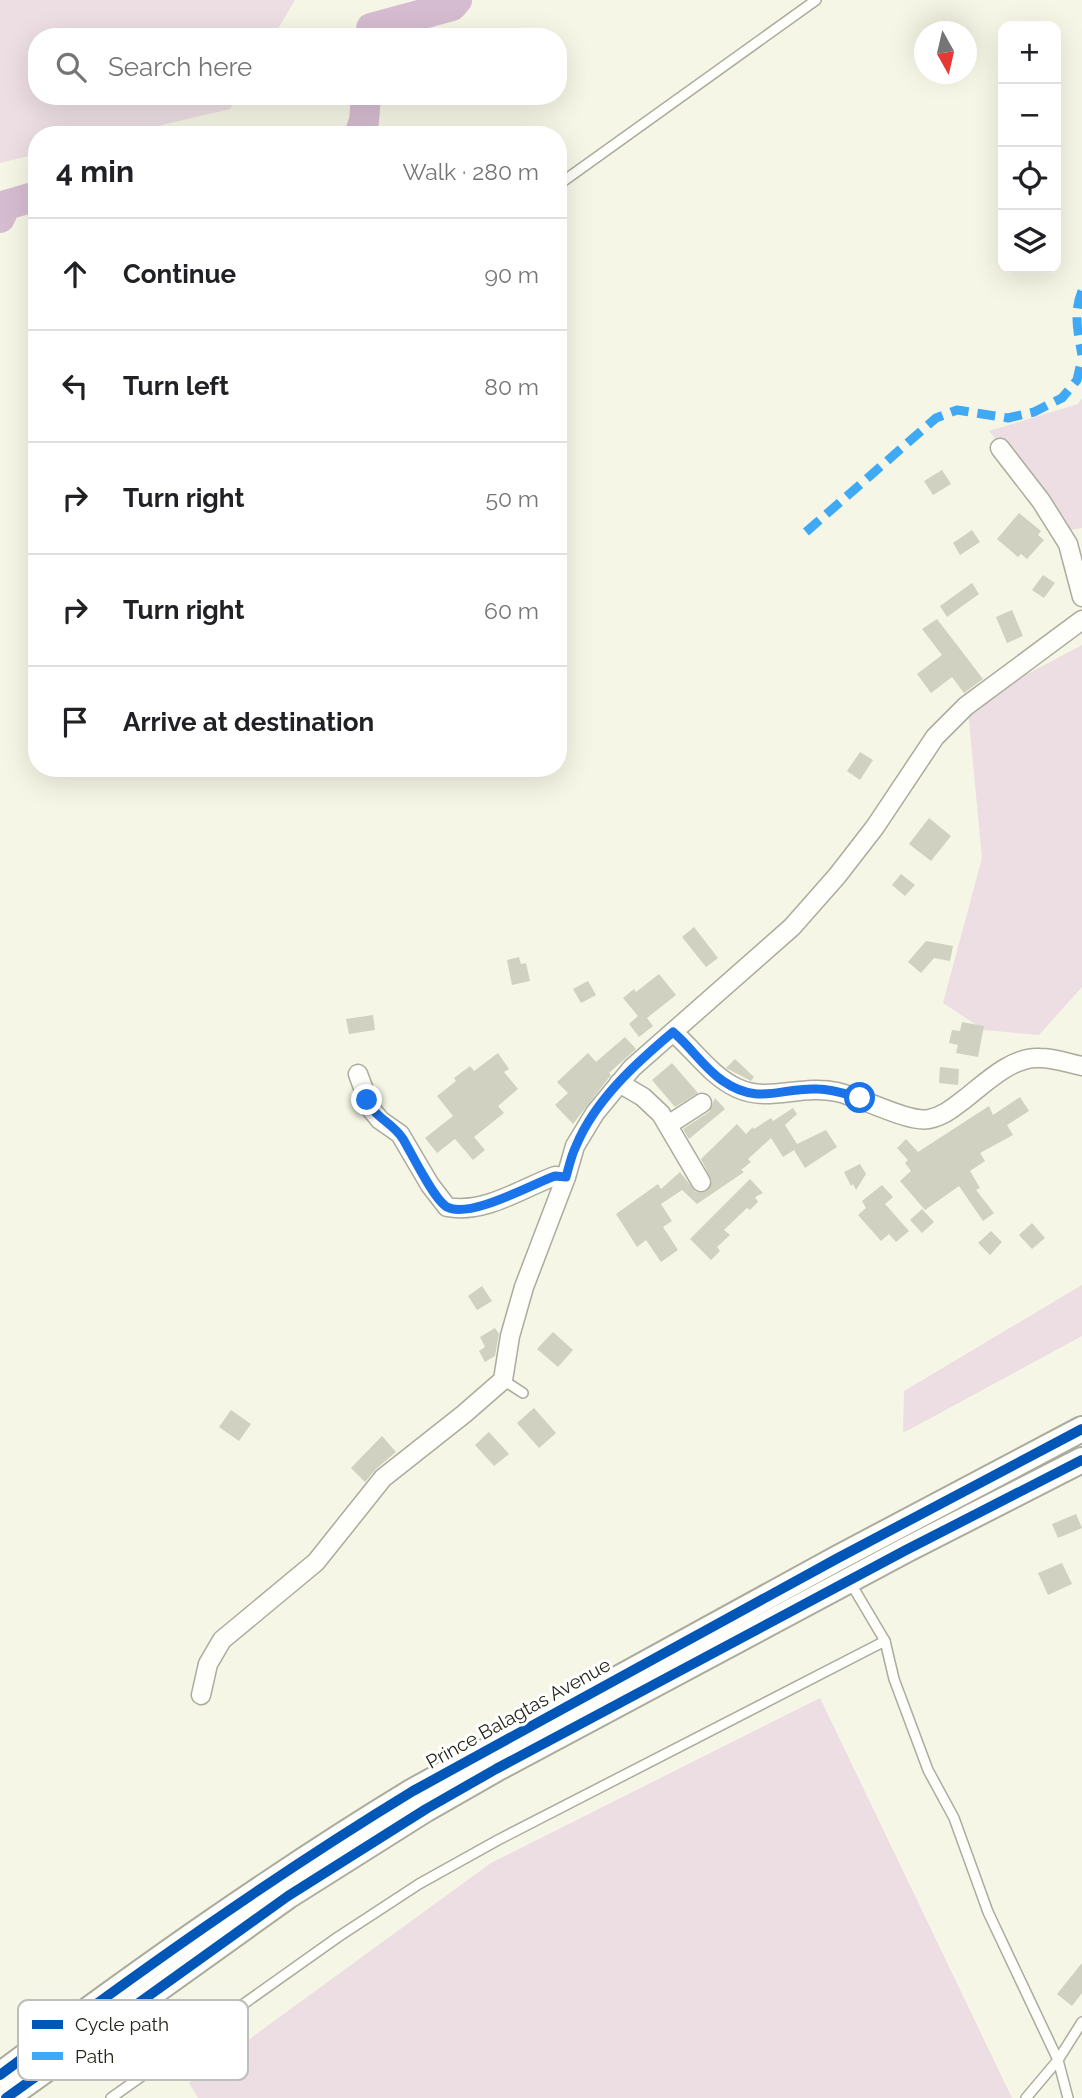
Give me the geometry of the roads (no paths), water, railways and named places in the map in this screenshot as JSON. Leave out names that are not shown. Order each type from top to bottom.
[{"type":"main road","name":"Prince Balagtas Avenue","points":[[142,2000],[357,1851],[496,1769],[638,1679],[1082,1429]]},
{"type":"main road","name":"Prince Balagtas Avenue","points":[[104,2000],[346,1832],[486,1749],[849,1581],[1082,1460]]},
{"type":"main road","name":"Prince Balagtas Avenue","points":[[0,2075],[18,2062]]},
{"type":"main road","name":"Prince Balagtas Avenue","points":[[6,2098],[31,2080]]},
{"type":"street","points":[[1000,448],[1041,501],[1068,544],[1082,597]]},
{"type":"street","points":[[201,1695],[208,1664],[222,1640],[316,1562],[383,1478],[503,1380],[510,1336],[524,1287],[575,1146],[619,1083],[792,927],[875,827],[916,762],[954,717],[1082,621]]},
{"type":"street","points":[[673,1032],[723,1081],[738,1089],[755,1094],[774,1095],[819,1089],[860,1098],[905,1115],[927,1119],[947,1112],[1009,1067],[1023,1060],[1038,1057],[1082,1066]]},
{"type":"street","points":[[358,1074],[371,1108],[380,1119],[400,1134],[429,1185],[447,1207],[460,1209],[488,1204],[555,1176],[566,1177]]},
{"type":"street","points":[[619,1083],[643,1097],[661,1114],[701,1182]]},
{"type":"street","points":[[668,1125],[702,1103]]},
{"type":"lane","points":[[567,179],[816,0]]},
{"type":"lane","points":[[503,1380],[523,1393]]},
{"type":"lane","points":[[849,1581],[885,1641],[894,1679],[928,1770],[954,1818],[988,1912],[1058,2060],[1068,2098]]},
{"type":"lane","points":[[248,2001],[380,1908],[456,1863],[885,1641]]},
{"type":"lane","points":[[1026,2098],[1058,2060],[1082,2022]]},
{"type":"lane","points":[[111,2098],[136,2080]]},
{"type":"waterway","points":[[371,28],[452,6],[457,0]]},
{"type":"waterway","points":[[362,126],[365,105]]},
{"type":"waterway","points":[[0,218],[6,205],[28,199]]}]
